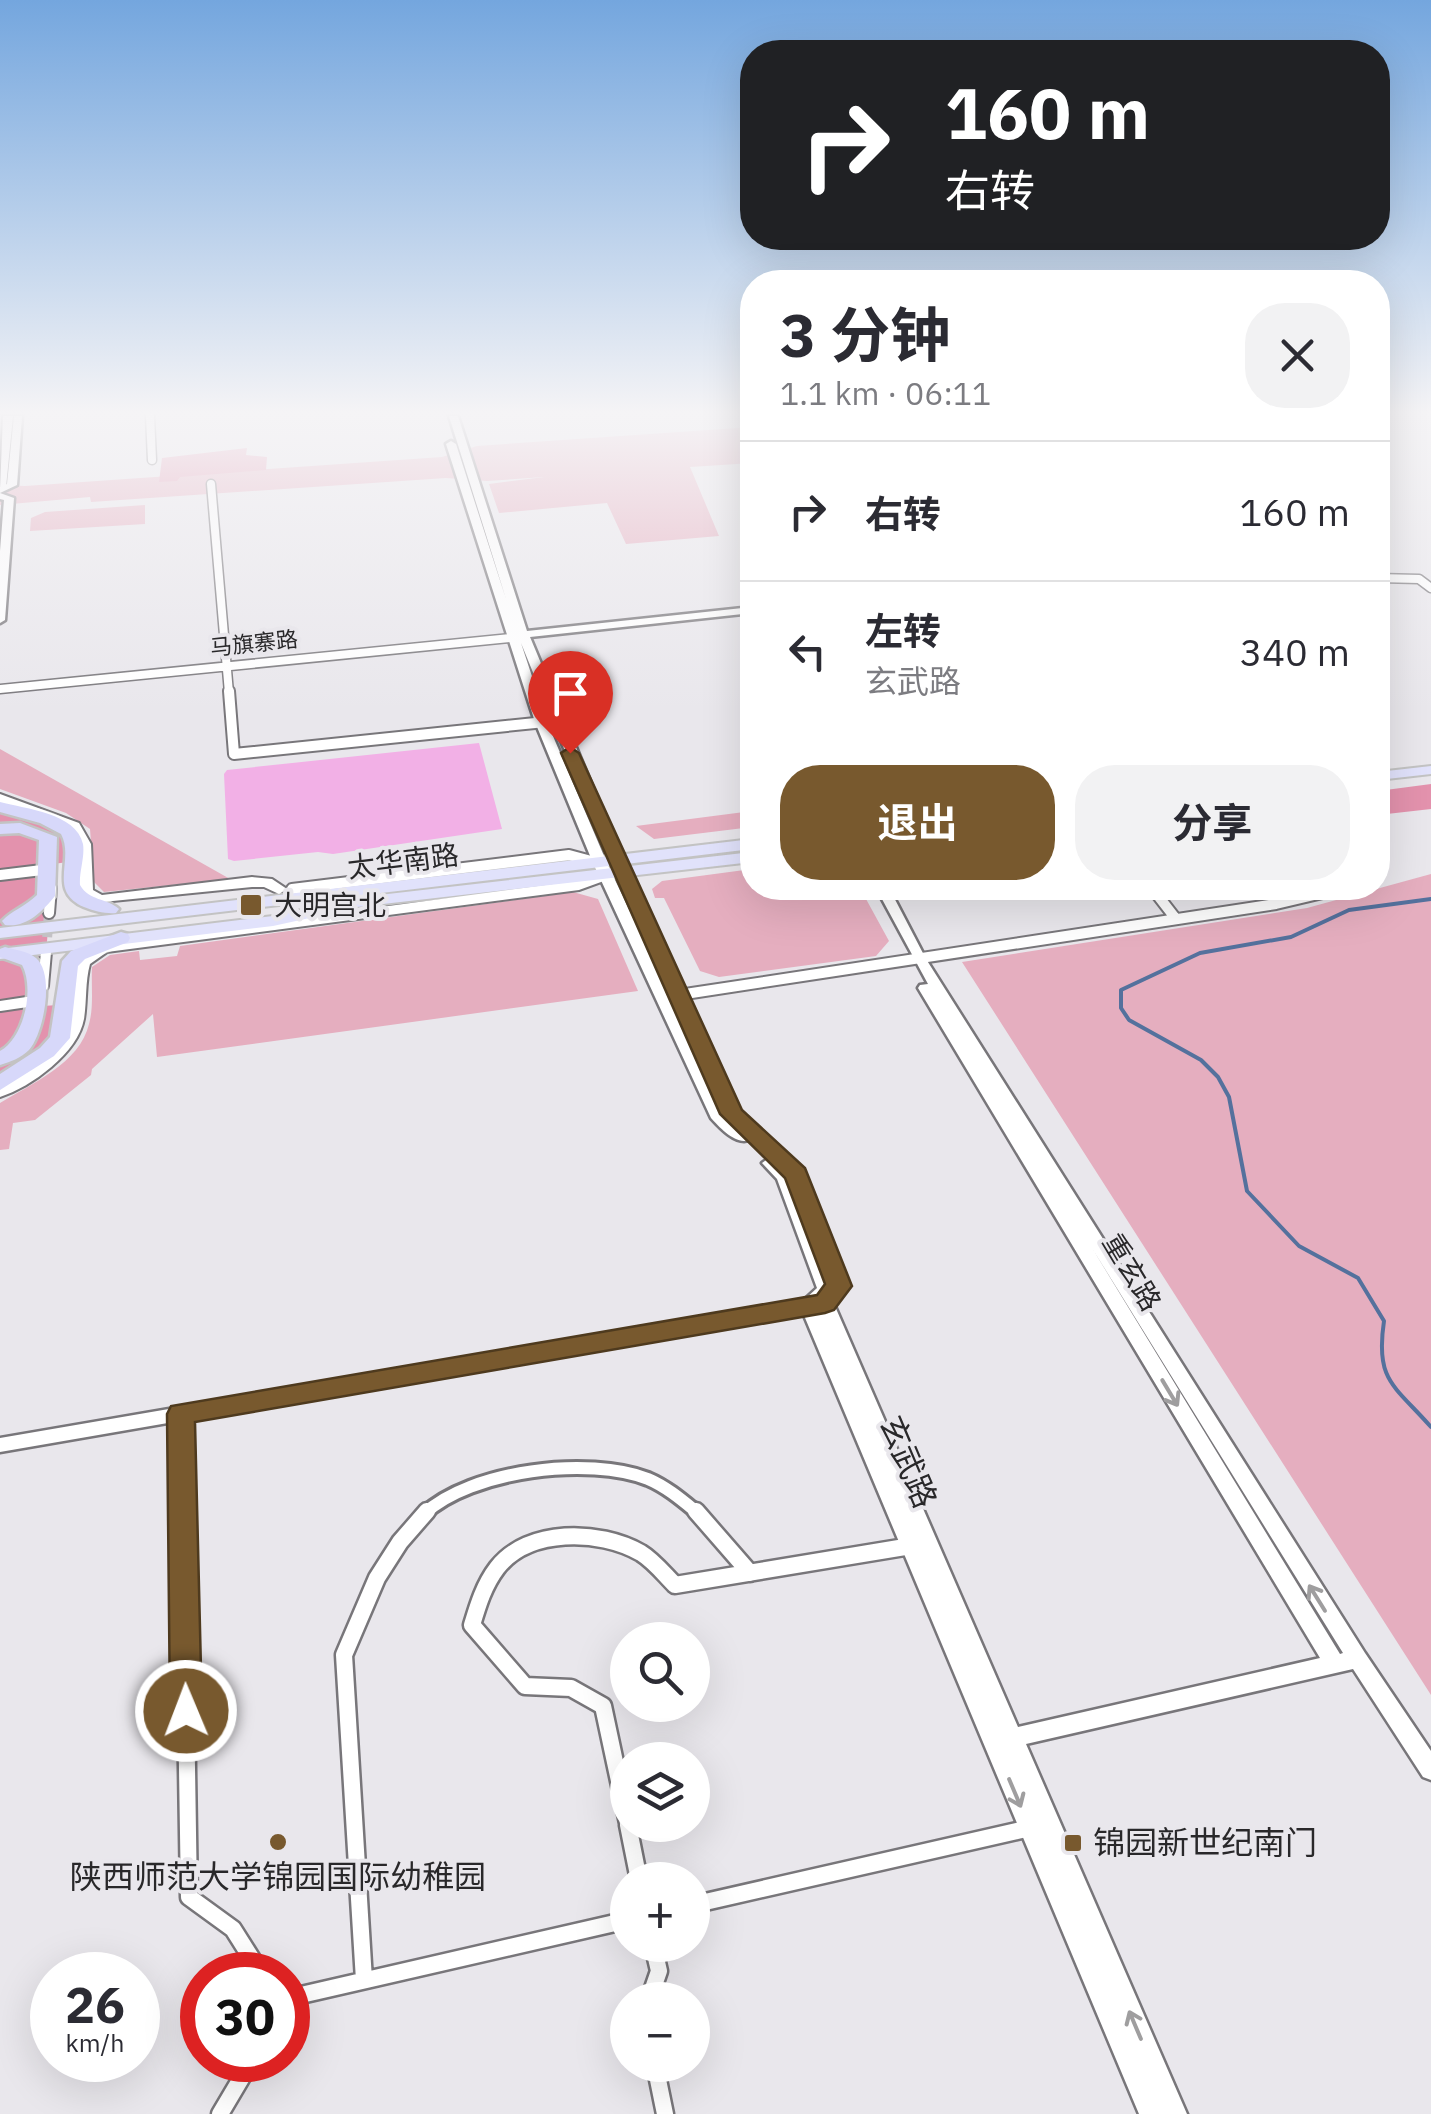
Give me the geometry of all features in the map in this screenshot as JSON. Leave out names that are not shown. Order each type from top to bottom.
[{"type":"highway","points":[[0,806],[65,828],[73,839],[70,886],[78,898],[110,909]]},
{"type":"highway","points":[[0,829],[36,830],[48,836],[50,851],[46,896],[3,938],[34,966],[32,1035],[21,1049],[0,1059]]},
{"type":"highway","points":[[0,1083],[47,1052],[60,1038],[68,965],[78,955],[121,938]]},
{"type":"main road","points":[[1390,763],[1431,758]]},
{"type":"main road","points":[[1390,775],[1431,770]]},
{"type":"main road","points":[[0,798],[74,826],[83,844],[80,865],[84,892],[98,900],[252,882],[356,898]]},
{"type":"main road","name":"太华南路","points":[[612,868],[740,846]]},
{"type":"main road","name":"太华南路","points":[[3,938],[282,909],[612,868],[740,858]]},
{"type":"main road","points":[[0,1091],[44,1064],[65,1044],[76,1022],[70,997],[82,962],[102,948],[579,884],[612,868]]},
{"type":"main road","points":[[3,938],[110,909],[286,889]]},
{"type":"main road","points":[[3,938],[121,938],[273,921],[356,898]]},
{"type":"street","points":[[0,620],[8,515]]},
{"type":"street","points":[[214,515],[234,754],[556,721]]},
{"type":"street","points":[[478,515],[520,635],[612,868]]},
{"type":"street","points":[[483,515],[520,635],[541,722],[612,868]]},
{"type":"street","points":[[1390,578],[1419,579],[1431,588]]},
{"type":"street","name":"马旗寨路","points":[[0,690],[740,613]]},
{"type":"street","points":[[286,889],[569,855],[612,868]]},
{"type":"street","points":[[0,875],[53,868],[49,914]]},
{"type":"street","name":"玄武路","points":[[612,868],[670,996],[732,1114],[796,1174],[839,1286],[817,1305]]},
{"type":"street","name":"重玄路","points":[[879,900],[1335,1664]]},
{"type":"street","name":"重玄路","points":[[887,900],[914,960],[1431,1770]]},
{"type":"street","points":[[1161,900],[1176,919]]},
{"type":"street","points":[[670,996],[1293,900]]},
{"type":"street","points":[[46,952],[42,1000],[70,997]]},
{"type":"street","points":[[0,1006],[27,1002]]},
{"type":"street","points":[[0,1445],[817,1305]]},
{"type":"street","name":"玄武路","points":[[817,1305],[911,1546],[1174,2114]]},
{"type":"street","name":"玄武路","points":[[817,1305],[1003,1740],[1030,1828],[1152,2114]]},
{"type":"street","points":[[181,1414],[188,1896],[220,1914],[253,1952]]},
{"type":"street","points":[[364,1980],[344,1655],[357,1616],[395,1548],[430,1508],[469,1486],[564,1466],[642,1476],[684,1498],[716,1526],[750,1574]]},
{"type":"street","points":[[611,1742],[603,1706],[571,1688],[525,1686],[472,1625],[480,1591],[504,1556],[536,1538],[600,1540],[641,1553],[675,1585],[911,1546]]},
{"type":"street","points":[[1003,1740],[1358,1659]]},
{"type":"street","points":[[710,1901],[1030,1828]]},
{"type":"street","points":[[310,1993],[610,1924]]},
{"type":"street","points":[[220,2114],[239,2082]]},
{"type":"street","points":[[658,2082],[665,2114]]},
{"type":"shaded area","points":[[39,515],[145,515],[145,524],[30,531],[31,518]]},
{"type":"shaded area","points":[[612,515],[710,515],[719,536],[626,544]]},
{"type":"shaded area","points":[[0,749],[230,879],[104,892],[94,882],[90,829],[66,813],[0,789]]},
{"type":"shaded area","points":[[1431,784],[1431,809],[1390,814],[1390,789]]},
{"type":"shaded area","points":[[0,809],[61,833],[68,862],[53,864],[42,1006],[59,1005],[56,1019],[47,1041],[0,1077]]},
{"type":"shaded area","points":[[740,813],[740,828],[654,839],[636,826]]},
{"type":"shaded area","points":[[740,871],[740,900],[867,900],[889,941],[876,956],[719,977],[700,971],[664,898],[655,898],[652,889],[662,881]]},
{"type":"shaded area","points":[[1431,874],[1431,1695],[962,962],[1307,908],[1336,900],[1390,900],[1390,885]]},
{"type":"shaded area","points":[[573,892],[598,899],[638,991],[157,1057],[153,1014],[92,1069],[91,1075],[35,1120],[13,1123],[9,1149],[0,1150],[0,1103],[53,1071],[76,1050],[91,1017],[92,967],[110,955],[139,951],[140,960],[177,956],[180,946]]},
{"type":"building","points":[[479,743],[502,829],[333,854],[228,859],[224,774],[227,770]]},
{"type":"waterway","points":[[1431,899],[1349,910],[1291,937],[1200,953],[1121,990],[1121,1008],[1129,1020],[1201,1060],[1218,1077],[1229,1097],[1247,1191],[1299,1246],[1358,1278],[1384,1321],[1382,1357],[1390,1381],[1431,1427]]},
{"type":"tunnel","points":[[46,952],[49,913]]},
{"type":"place","name":"大明宫北","points":[[251,905]]},
{"type":"place","name":"陕西师范大学锦园国际幼稚园","points":[[278,1842]]},
{"type":"place","name":"锦园新世纪南门","points":[[1073,1843]]},
{"type":"route","points":[[186,1711],[181,1414],[825,1303],[839,1286],[796,1174],[732,1114],[570,753]]}]
